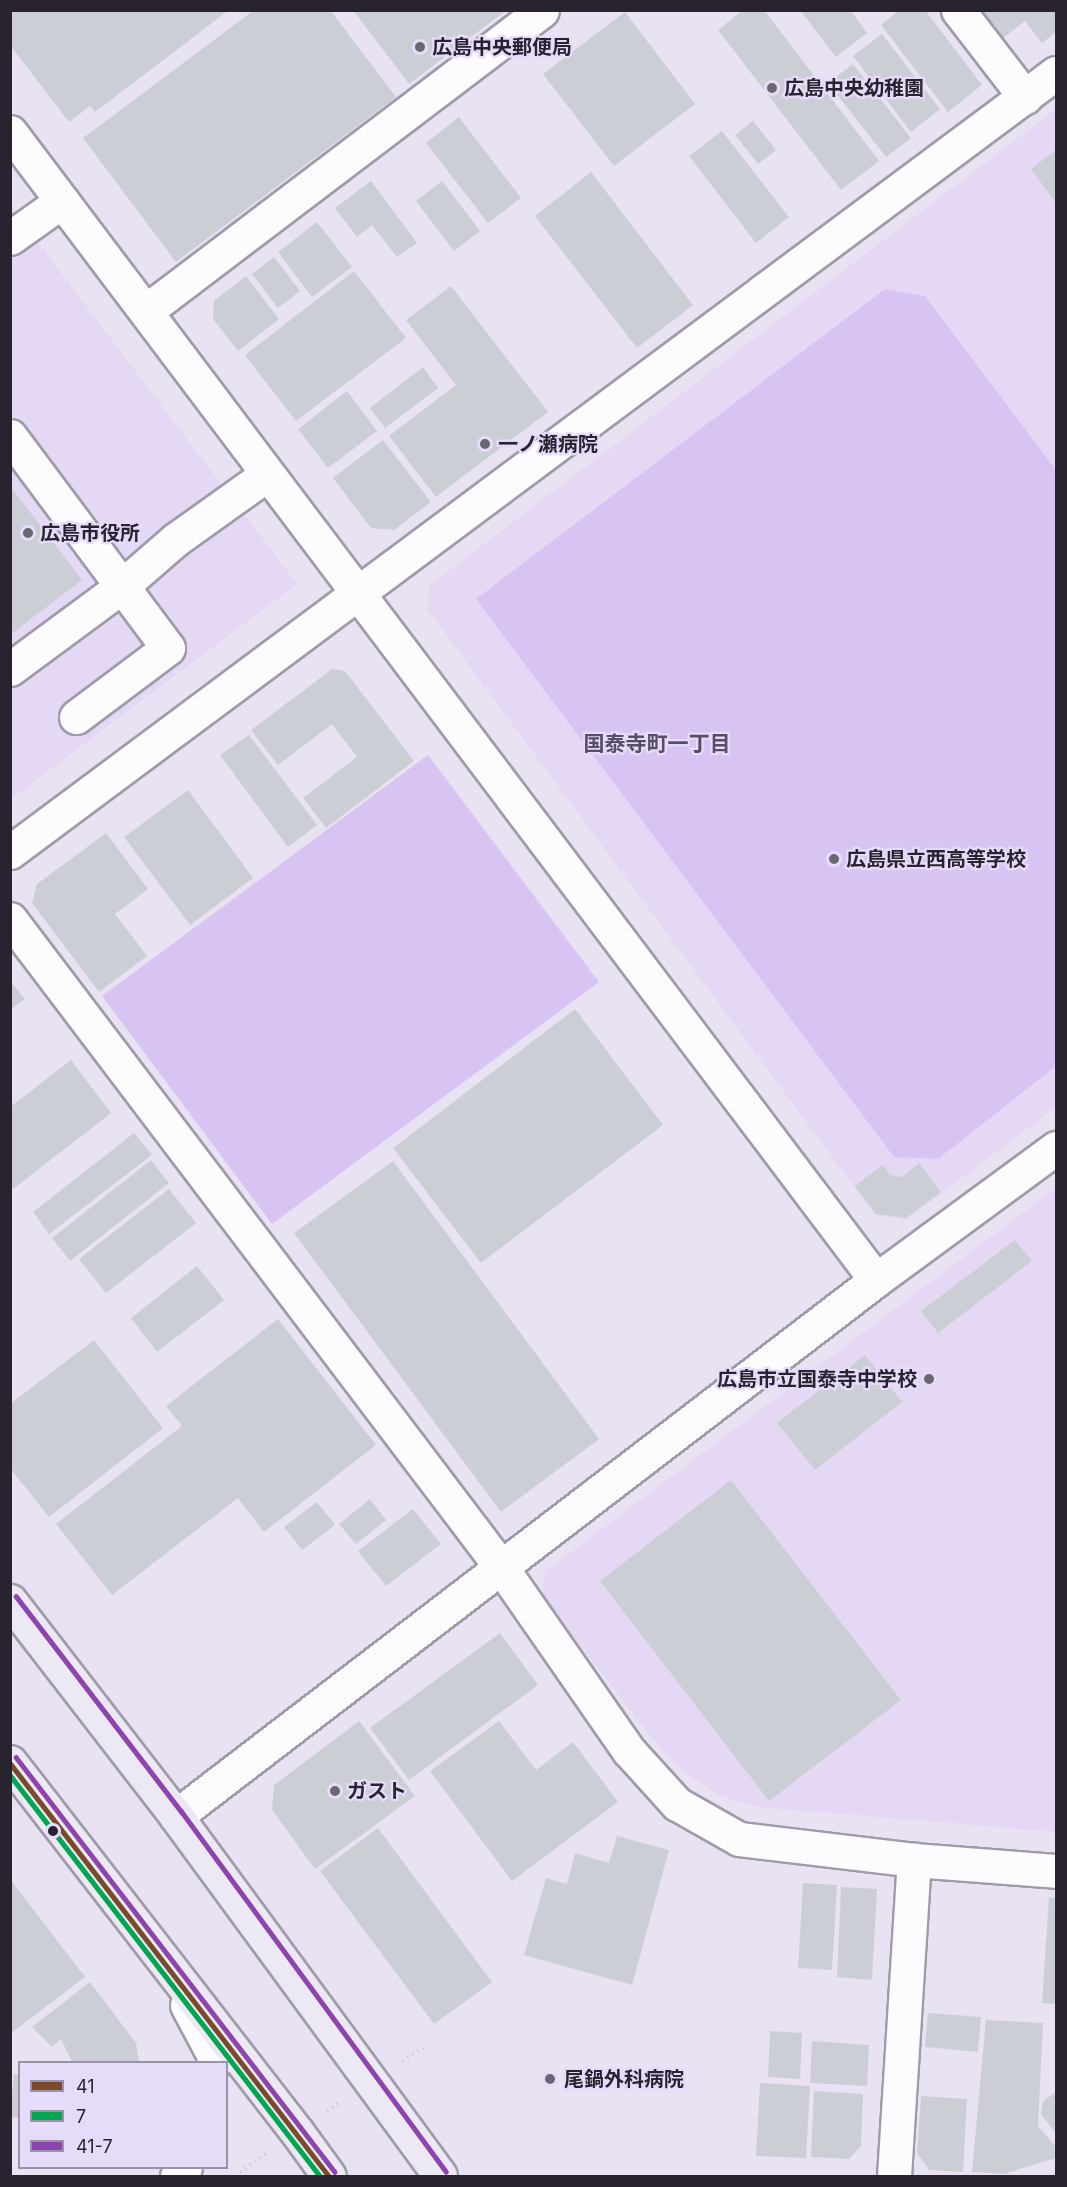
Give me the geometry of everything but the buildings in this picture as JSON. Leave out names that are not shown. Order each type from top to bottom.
[{"type":"highway","points":[[10,1601],[176,1816],[440,2176]]},
{"type":"highway","points":[[10,1762],[329,2176]]},
{"type":"street","points":[[146,311],[542,10]]},
{"type":"street","points":[[958,10],[1025,97]]},
{"type":"street","points":[[10,852],[355,592],[1056,73]]},
{"type":"street","points":[[10,132],[146,311],[266,475],[876,1280]]},
{"type":"street","points":[[10,238],[62,201]]},
{"type":"street","points":[[10,436],[168,648],[75,717]]},
{"type":"street","points":[[10,669],[121,587],[175,540],[266,475]]},
{"type":"street","points":[[10,919],[501,1567],[629,1751],[677,1804],[739,1839],[914,1860],[1056,1871]]},
{"type":"street","points":[[176,1816],[876,1280],[1056,1148]]},
{"type":"street","points":[[894,2176],[914,1860]]},
{"type":"street","points":[[161,1957],[215,2061]]},
{"type":"path","points":[[240,2172],[423,2048]]},
{"type":"shaded area","name":"広島県立西高等学校","points":[[1056,109],[1056,1107],[906,1220],[875,1215],[428,610],[429,586]]},
{"type":"shaded area","points":[[11,207],[297,584],[11,799]]},
{"type":"shaded area","name":"広島県立西高等学校","points":[[885,289],[925,296],[1056,470],[1056,1066],[938,1159],[894,1157],[476,599]]},
{"type":"shaded area","points":[[428,755],[599,982],[272,1224],[102,996]]},
{"type":"shaded area","name":"広島市立国泰寺中学校","points":[[1056,1188],[1056,1832],[756,1807],[719,1795],[691,1777],[662,1751],[542,1596],[546,1571]]},
{"type":"transit line","name":"41-7","points":[[16,1596],[182,1812],[446,2172]]},
{"type":"transit line","name":"41-7","points":[[16,1757],[335,2172]]},
{"type":"transit line","name":"41","points":[[10,1763],[329,2176]]},
{"type":"transit line","name":"7","points":[[10,1775],[320,2176]]},
{"type":"place","name":"広島中央郵便局","points":[[420,47]]},
{"type":"place","name":"広島中央幼稚園","points":[[772,88]]},
{"type":"place","name":"一ノ瀬病院","points":[[485,444]]},
{"type":"place","name":"広島市役所","points":[[28,533]]},
{"type":"place","name":"広島県立西高等学校","points":[[834,859]]},
{"type":"place","name":"広島市立国泰寺中学校","points":[[929,1379]]},
{"type":"place","name":"ガスト","points":[[335,1791]]},
{"type":"place","name":"尾鍋外科病院","points":[[550,2079]]},
{"type":"district","name":"国泰寺町一丁目","points":[[657,744]]}]
